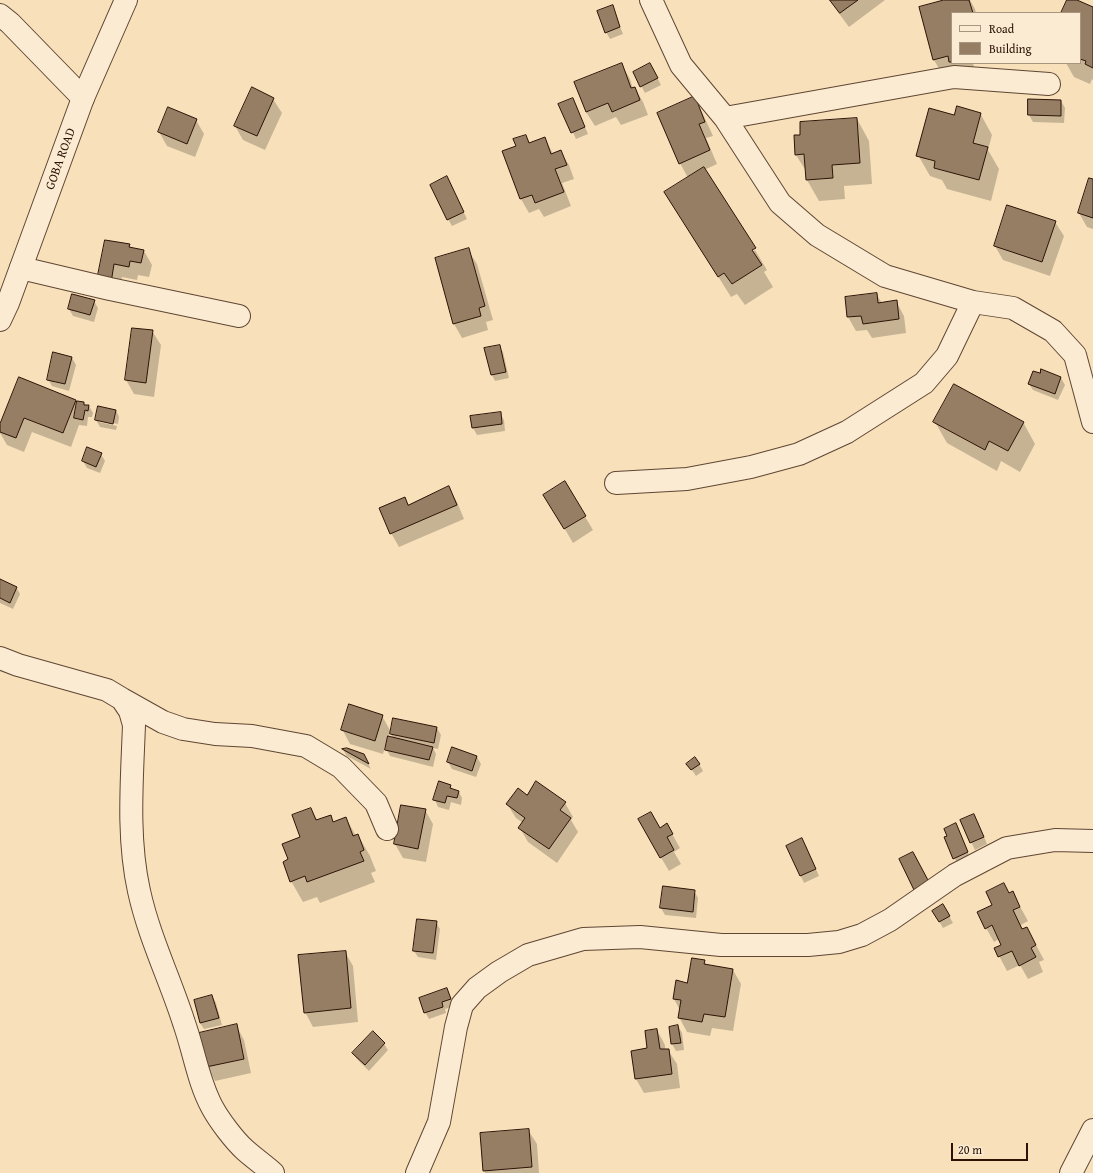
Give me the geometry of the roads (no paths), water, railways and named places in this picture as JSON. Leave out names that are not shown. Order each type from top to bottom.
[{"type":"street","name":"GOBA ROAD","points":[[0,320],[8,303],[84,98],[126,0]]},
{"type":"street","points":[[651,0],[681,65],[725,118],[780,203],[817,235],[885,276],[973,302],[1013,308],[1053,331],[1075,356],[1093,422]]},
{"type":"street","points":[[0,15],[10,23],[84,98]]},
{"type":"street","points":[[725,118],[954,77],[1049,84]]},
{"type":"street","points":[[21,268],[110,289],[239,316]]},
{"type":"street","points":[[616,483],[687,479],[751,468],[799,454],[847,432],[924,383],[947,356],[973,302]]},
{"type":"street","points":[[0,658],[18,665],[107,690],[163,722],[183,729],[215,734],[252,736],[306,746],[341,767],[376,803],[387,829]]},
{"type":"street","points":[[122,699],[130,711],[134,725],[131,816],[138,890],[147,922],[184,1023],[202,1082],[212,1107],[244,1149],[273,1173]]},
{"type":"street","points":[[417,1173],[439,1122],[456,1027],[462,1005],[477,988],[499,972],[528,955],[583,939],[640,937],[721,945],[808,945],[839,942],[862,934],[890,920],[955,876],[1007,848],[1055,840],[1093,841]]},
{"type":"street","points":[[1071,1173],[1093,1130]]}]
